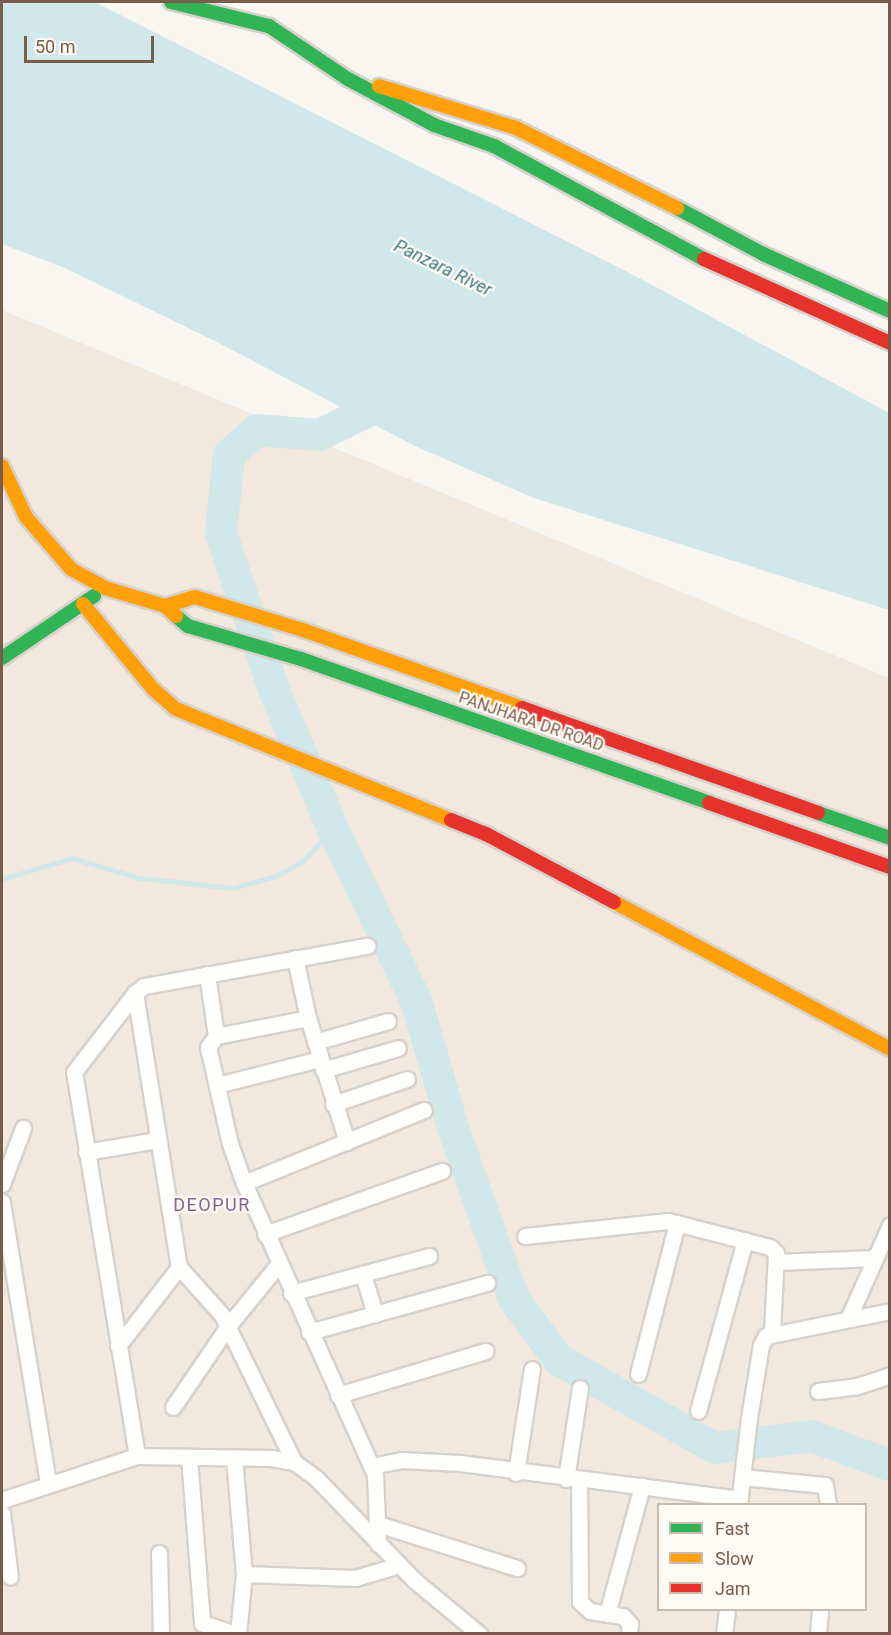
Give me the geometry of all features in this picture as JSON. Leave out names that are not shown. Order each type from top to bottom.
[{"type":"street","points":[[171,2],[205,6],[269,26],[348,79],[434,125],[494,146],[735,275],[890,343]]},
{"type":"street","points":[[348,79],[410,93],[516,128],[570,152],[763,254],[890,311]]},
{"type":"street","name":"PANJHARA DR ROAD","points":[[2,466],[26,517],[49,548],[71,569],[105,588],[165,606],[188,626],[301,658],[890,867]]},
{"type":"street","points":[[2,658],[105,588]]},
{"type":"street","name":"PANJHARA DR ROAD","points":[[165,606],[195,597],[303,630],[890,838]]},
{"type":"street","points":[[83,604],[153,689],[176,709],[486,834],[890,1048]]},
{"type":"street","points":[[136,1456],[74,1072],[135,993],[152,983],[367,946]]},
{"type":"street","points":[[296,958],[308,1018],[333,1104],[347,1142]]},
{"type":"street","points":[[207,974],[216,1036]]},
{"type":"street","points":[[135,993],[179,1267],[228,1326],[294,1462],[316,1478],[399,1565],[479,1634]]},
{"type":"street","points":[[308,1018],[216,1036],[208,1047],[230,1144],[244,1183],[278,1265],[371,1466],[377,1489],[378,1544]]},
{"type":"street","points":[[315,1042],[388,1020]]},
{"type":"street","points":[[217,1085],[398,1048]]},
{"type":"street","points":[[333,1104],[407,1079]]},
{"type":"street","points":[[244,1183],[424,1110]]},
{"type":"street","points":[[2,1184],[24,1128]]},
{"type":"street","points":[[86,1152],[157,1140]]},
{"type":"street","points":[[265,1234],[442,1171]]},
{"type":"street","points":[[2,1202],[48,1483]]},
{"type":"street","points":[[371,1466],[428,1460],[516,1473],[642,1486],[739,1502],[761,1345],[772,1332],[776,1262],[774,1249],[678,1223],[651,1220],[525,1236]]},
{"type":"street","points":[[638,1374],[678,1223]]},
{"type":"street","points":[[848,1319],[890,1225]]},
{"type":"street","points":[[698,1411],[745,1240]]},
{"type":"street","points":[[291,1293],[429,1256]]},
{"type":"street","points":[[776,1262],[875,1258]]},
{"type":"street","points":[[173,1407],[228,1326],[278,1265]]},
{"type":"street","points":[[118,1346],[179,1267]]},
{"type":"street","points":[[363,1274],[375,1314]]},
{"type":"street","points":[[309,1332],[487,1283]]},
{"type":"street","points":[[772,1332],[848,1319],[889,1316]]},
{"type":"street","points":[[338,1395],[486,1351]]},
{"type":"street","points":[[516,1473],[532,1369]]},
{"type":"street","points":[[818,1391],[857,1386],[890,1375]]},
{"type":"street","points":[[580,1388],[572,1479],[580,1602],[590,1611],[628,1620],[629,1634]]},
{"type":"street","points":[[2,1500],[48,1483],[136,1456],[294,1462]]},
{"type":"street","points":[[189,1457],[198,1628],[236,1634],[244,1574],[234,1458]]},
{"type":"street","points":[[742,1477],[825,1485],[828,1503]]},
{"type":"street","points":[[607,1614],[642,1486]]},
{"type":"street","points":[[2,1513],[10,1577]]},
{"type":"street","points":[[378,1524],[517,1568]]},
{"type":"street","points":[[159,1553],[161,1634]]},
{"type":"street","points":[[244,1574],[355,1578],[399,1565]]},
{"type":"street","points":[[724,1634],[727,1611]]},
{"type":"street","points":[[818,1634],[820,1611]]},
{"type":"shaded area","points":[[2,310],[889,678],[889,1633],[2,1633]]},
{"type":"water","name":"Panzara River","points":[[2,2],[95,2],[643,280],[889,413],[889,610],[534,498],[415,446],[217,342],[65,268],[2,244]]},
{"type":"waterway","points":[[395,398],[319,435],[257,430],[229,455],[221,533],[274,690],[333,829],[417,1003],[453,1128],[514,1299],[559,1360],[715,1448],[811,1436],[890,1465]]},
{"type":"waterway","points":[[2,879],[72,858],[140,878],[233,888],[276,876],[303,861],[333,829]]},
{"type":"traffic: fast","points":[[171,2],[269,26],[348,79],[434,125],[494,146],[704,259]]},
{"type":"traffic: fast","points":[[677,208],[763,254],[890,311]]},
{"type":"traffic: fast","points":[[2,658],[94,596]]},
{"type":"traffic: fast","points":[[176,616],[188,626],[301,659],[709,803]]},
{"type":"traffic: fast","points":[[818,813],[890,838]]},
{"type":"traffic: slow","points":[[379,86],[516,128],[677,208]]},
{"type":"traffic: slow","points":[[2,466],[26,517],[71,569],[105,588],[165,606],[176,616]]},
{"type":"traffic: slow","points":[[165,606],[195,597],[303,630],[522,708]]},
{"type":"traffic: slow","points":[[83,604],[153,689],[176,709],[451,820]]},
{"type":"traffic: slow","points":[[614,902],[890,1049]]},
{"type":"traffic: jam","points":[[704,259],[890,343]]},
{"type":"traffic: jam","points":[[522,708],[818,813]]},
{"type":"traffic: jam","points":[[709,803],[890,867]]},
{"type":"traffic: jam","points":[[451,820],[486,834],[614,902]]},
{"type":"district","name":"DEOPUR","points":[[212,1205]]}]
